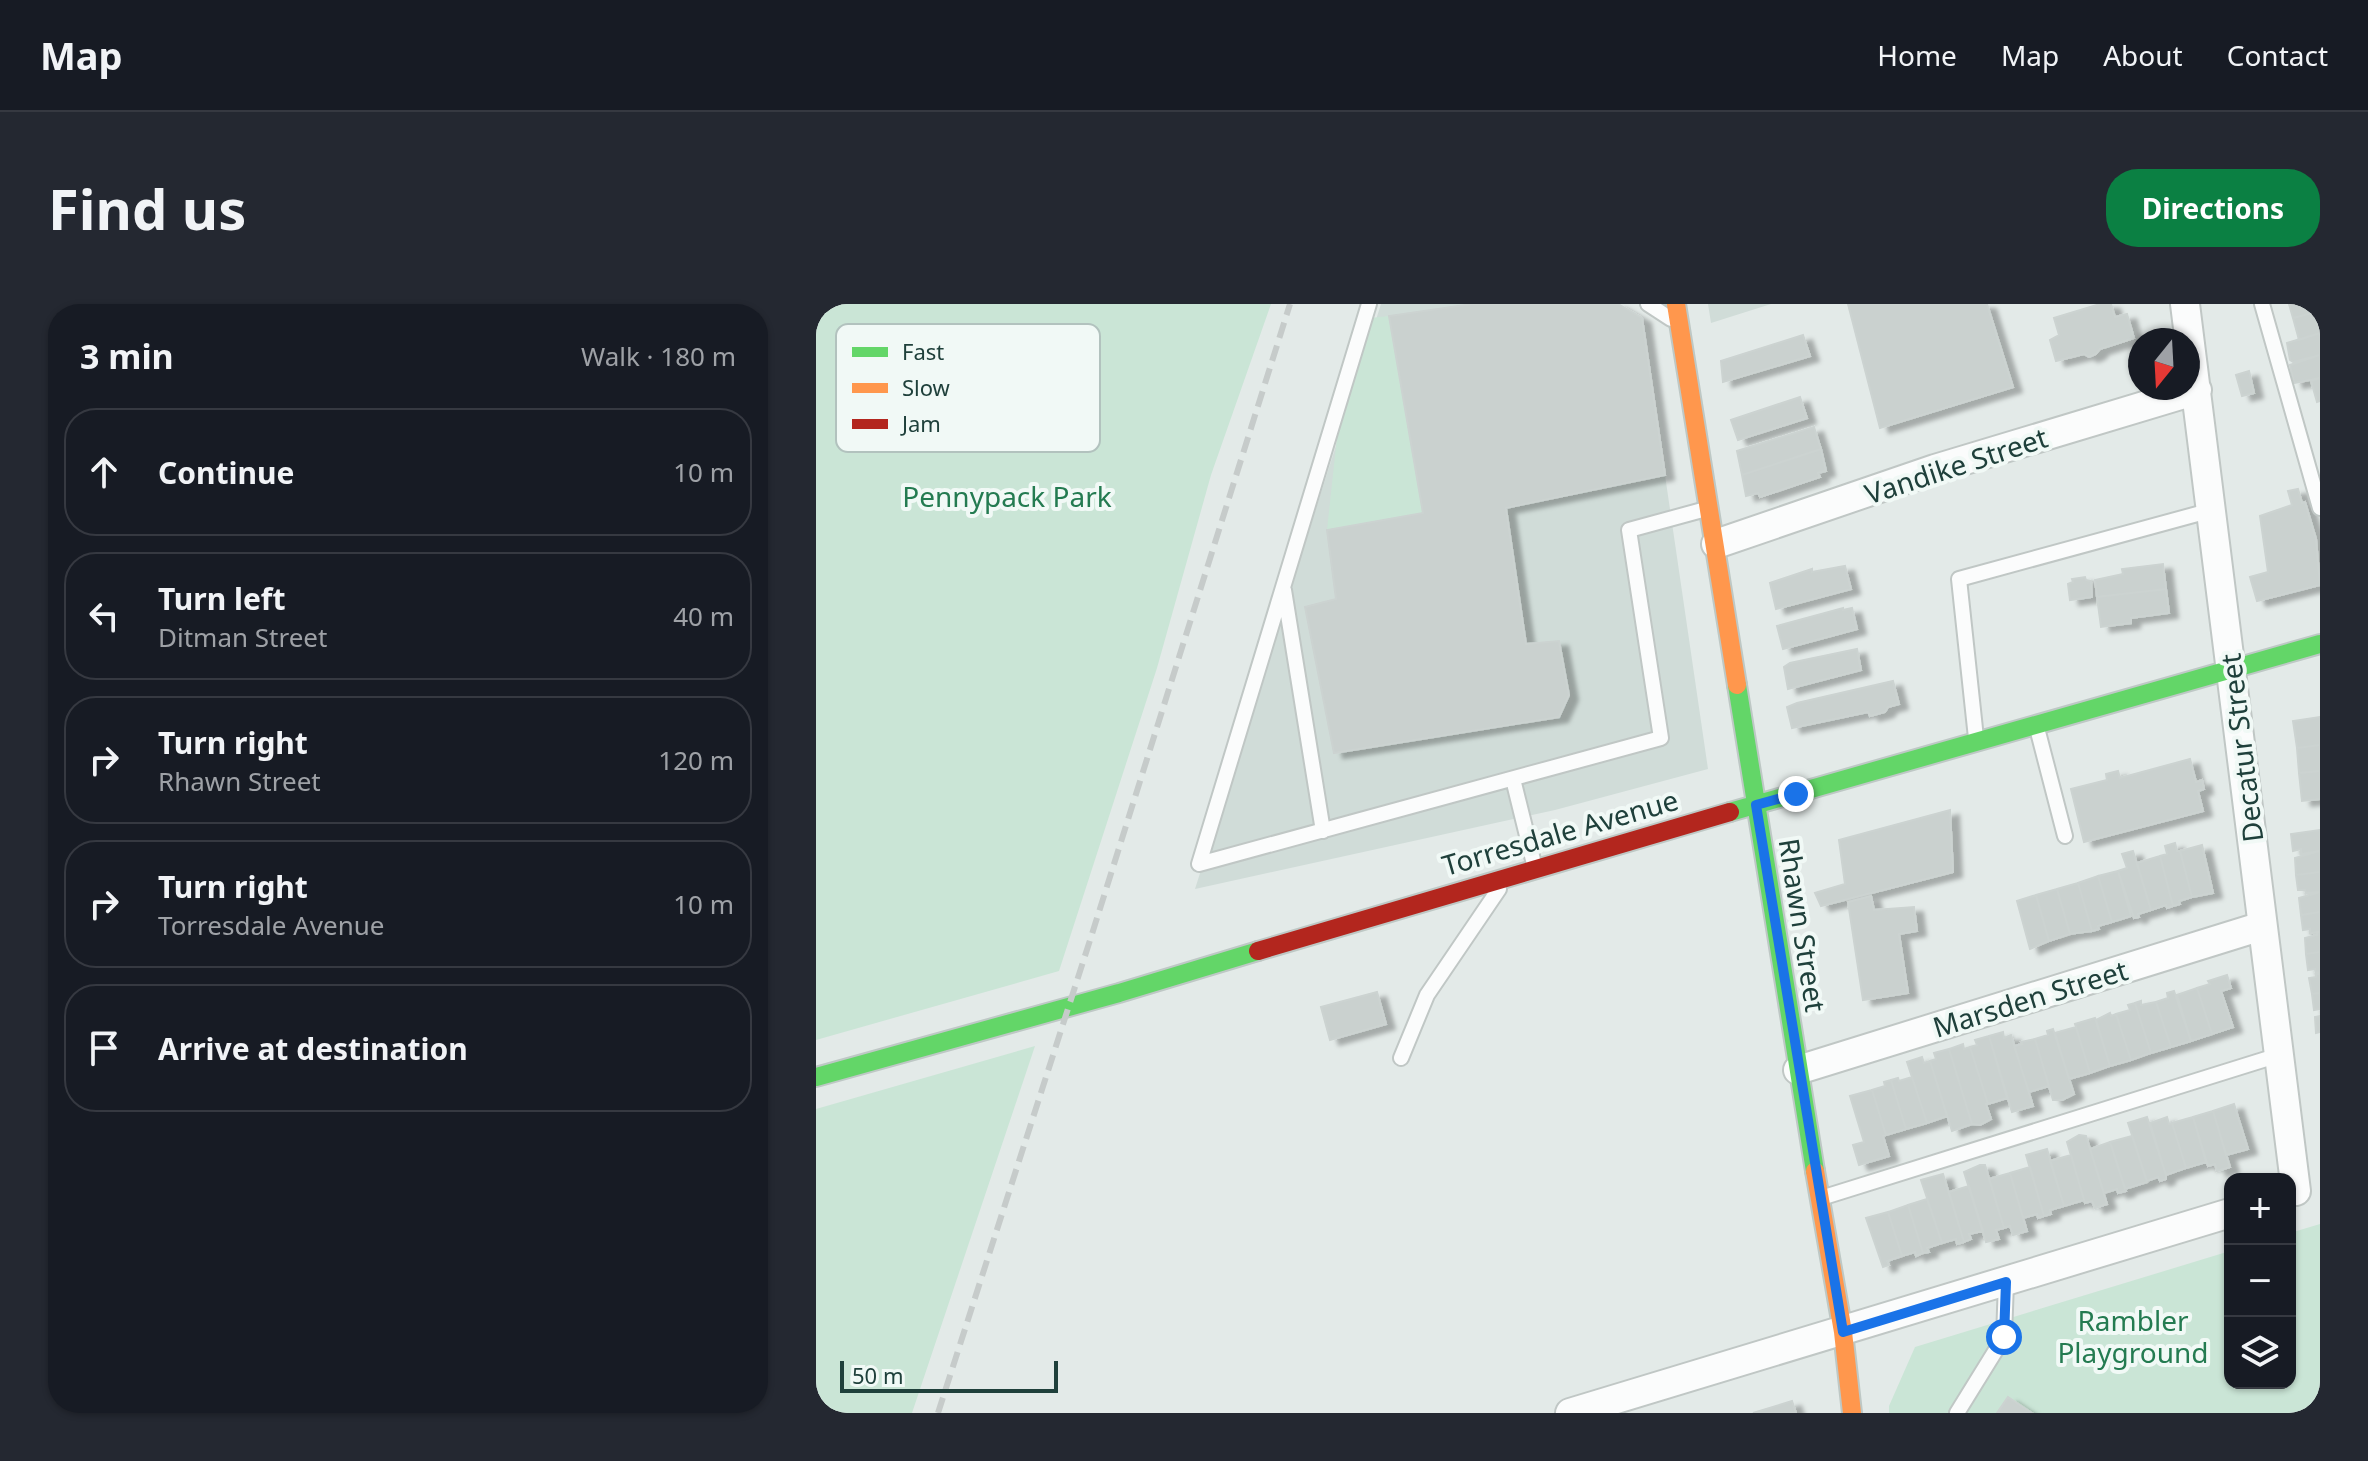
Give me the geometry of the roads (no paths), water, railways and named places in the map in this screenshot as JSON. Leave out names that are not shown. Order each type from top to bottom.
[{"type":"street","name":"Rhawn Street","points":[[1676,304],[1798,1070],[1843,1332],[1852,1413]]},
{"type":"street","name":"Decatur Street","points":[[2185,304],[2188,328]]},
{"type":"street","name":"Vandike Street","points":[[1716,544],[1935,469],[2164,400]]},
{"type":"street","name":"Decatur Street","points":[[2198,400],[2262,926],[2279,1055],[2302,1190]]},
{"type":"street","name":"Torresdale Avenue","points":[[816,1077],[1119,993],[1535,868],[2320,644]]},
{"type":"street","name":"Marsden Street","points":[[1798,1070],[2262,926]]},
{"type":"street","points":[[1570,1413],[2224,1215]]},
{"type":"lane","points":[[1369,304],[1199,864],[1661,738],[1629,530],[1710,508]]},
{"type":"lane","points":[[1648,304],[1680,325]]},
{"type":"lane","points":[[2262,304],[2320,508]]},
{"type":"lane","points":[[1977,743],[1959,579],[2212,510]]},
{"type":"lane","points":[[1284,586],[1323,831]]},
{"type":"lane","points":[[2036,725],[2065,836]]},
{"type":"lane","points":[[1513,779],[1535,868]]},
{"type":"lane","points":[[1401,1058],[1427,995],[1508,876]]},
{"type":"lane","points":[[1820,1198],[2279,1055]]},
{"type":"lane","points":[[1957,1413],[2004,1337],[2006,1282]]},
{"type":"railway","points":[[938,1413],[1290,304]]},
{"type":"park label","name":"Pennypack Park","points":[[1007,496]]},
{"type":"park label","name":"Rambler Playground","points":[[2133,1336]]}]
